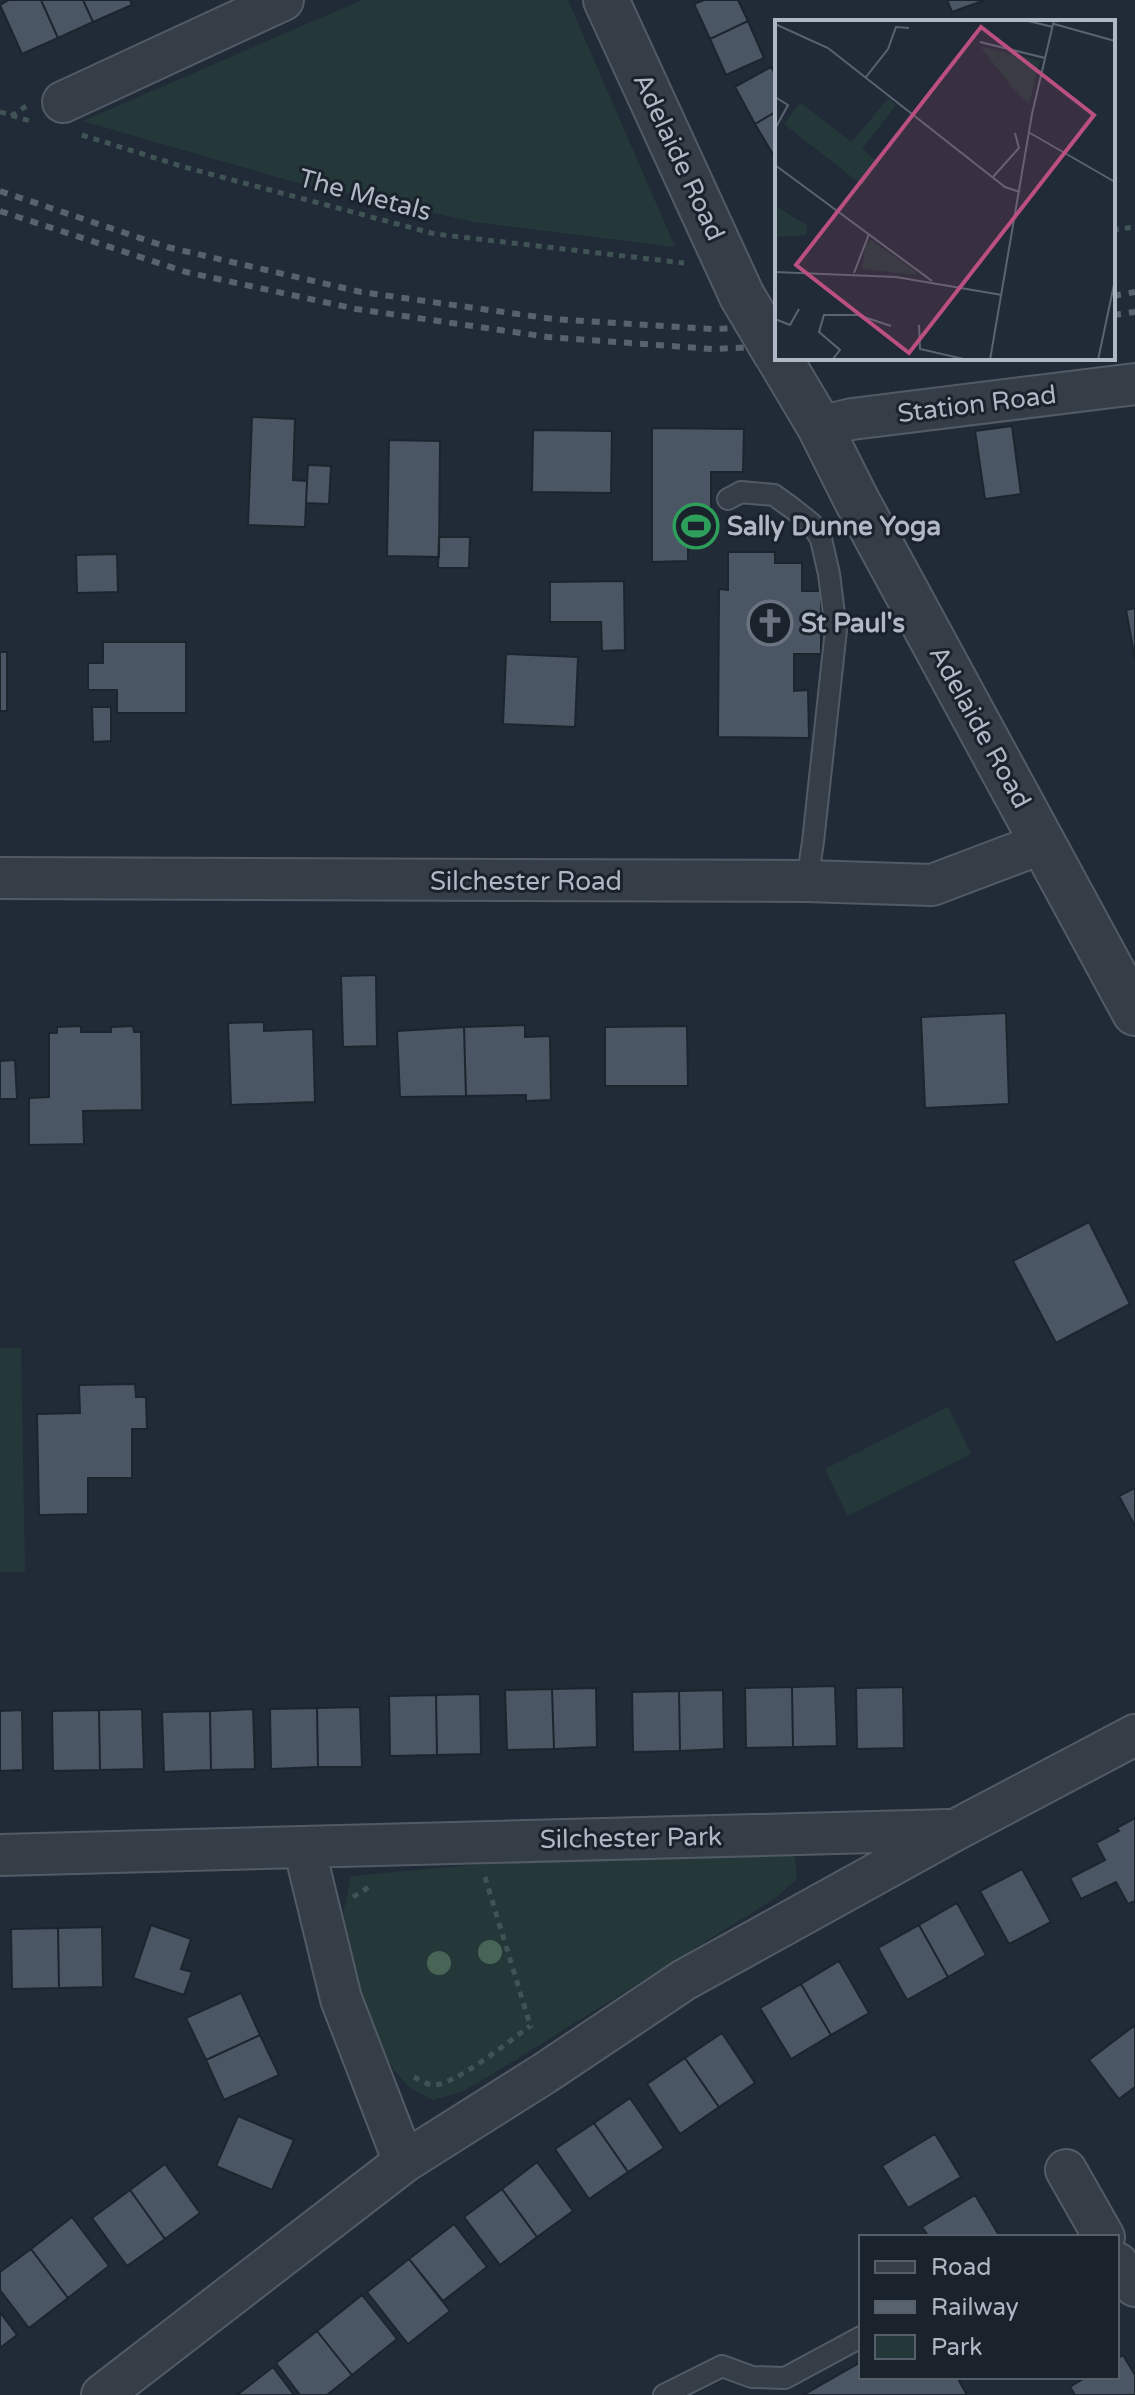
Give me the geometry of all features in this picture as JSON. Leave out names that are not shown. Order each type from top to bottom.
[{"type":"street","points":[[57,119],[283,0]]},
{"type":"street","name":"Adelaide Road","points":[[606,0],[736,282],[775,351]]},
{"type":"street","name":"Adelaide Road","points":[[781,362],[820,427],[857,501],[1135,1013]]},
{"type":"street","name":"Station Road","points":[[820,427],[852,419],[1135,384]]},
{"type":"street","name":"Silchester Road","points":[[0,878],[807,881],[932,885],[1043,843]]},
{"type":"street","name":"Silchester Park","points":[[102,2395],[404,2162],[684,1980],[1135,1735]]},
{"type":"street","name":"Silchester Park","points":[[0,1855],[957,1829]]},
{"type":"street","points":[[304,1847],[341,1999],[404,2162]]},
{"type":"street","points":[[1066,2170],[1103,2235]]},
{"type":"street","points":[[1119,2267],[1123,2276],[1135,2286]]},
{"type":"lane","points":[[728,499],[741,492],[774,495],[792,508],[812,524],[821,539],[829,574],[836,630],[807,881]]},
{"type":"lane","points":[[664,2395],[722,2366],[752,2377],[785,2378],[859,2338]]},
{"type":"path","points":[[11,116],[24,108]]},
{"type":"path","name":"The Metals","points":[[0,112],[11,116],[57,119],[184,167],[435,234],[736,282]]},
{"type":"path","points":[[1115,230],[1135,227]]},
{"type":"path","points":[[474,1842],[545,2073]]},
{"type":"path","points":[[353,1907],[353,1897],[377,1882]]},
{"type":"path","points":[[407,2068],[416,2079],[433,2085],[446,2082],[473,2067],[530,2026]]},
{"type":"green space","points":[[362,0],[568,0],[675,247],[474,222],[294,182],[83,121]]},
{"type":"green space","points":[[0,1348],[21,1348],[25,1572],[0,1572]]},
{"type":"green space","points":[[948,1407],[971,1454],[848,1516],[825,1469]]},
{"type":"green space","points":[[794,1849],[797,1879],[774,1899],[463,2091],[433,2100],[410,2088],[394,2070],[353,1992],[339,1935],[351,1876],[572,1856]]},
{"type":"building","points":[[9,0],[41,0],[58,38],[22,54],[0,5]]},
{"type":"building","points":[[41,0],[83,0],[93,22],[58,38]]},
{"type":"building","points":[[83,0],[130,0],[132,5],[93,22]]},
{"type":"building","points":[[704,0],[738,0],[748,21],[710,39],[694,4]]},
{"type":"building","points":[[947,0],[985,0],[952,12]]},
{"type":"building","points":[[748,21],[764,58],[726,75],[710,39]]},
{"type":"building","points":[[771,67],[775,74],[775,112],[755,124],[735,87]]},
{"type":"building","points":[[775,112],[775,156],[774,156],[755,124]]},
{"type":"building","points":[[252,417],[295,419],[293,480],[307,481],[305,527],[248,525]]},
{"type":"building","points":[[1012,426],[1021,494],[985,499],[975,431]]},
{"type":"building","points":[[652,428],[744,429],[743,472],[711,472],[711,538],[688,538],[688,561],[652,562]]},
{"type":"building","points":[[533,430],[612,431],[611,493],[532,492]]},
{"type":"building","points":[[389,440],[440,441],[439,557],[387,556]]},
{"type":"building","points":[[308,465],[331,466],[329,504],[306,503]]},
{"type":"building","points":[[439,537],[470,537],[469,568],[438,568]]},
{"type":"building","name":"St Paul's","points":[[728,552],[775,552],[775,563],[802,563],[802,591],[821,591],[821,654],[794,654],[794,691],[808,690],[809,738],[718,737],[719,589],[728,590]]},
{"type":"building","points":[[117,554],[118,592],[77,593],[76,555]]},
{"type":"building","points":[[624,581],[625,650],[602,651],[601,622],[550,622],[550,582]]},
{"type":"building","points":[[1135,608],[1135,659],[1126,610]]},
{"type":"building","points":[[103,642],[186,642],[186,713],[117,713],[117,690],[88,690],[88,663],[103,663]]},
{"type":"building","points":[[0,652],[7,652],[7,711],[0,711]]},
{"type":"building","points":[[506,654],[578,657],[575,727],[503,724]]},
{"type":"building","points":[[92,707],[111,707],[111,741],[93,742]]},
{"type":"building","points":[[376,975],[377,1046],[343,1047],[341,976]]},
{"type":"building","points":[[1006,1013],[1009,1104],[925,1108],[921,1017]]},
{"type":"building","points":[[264,1022],[264,1031],[313,1029],[315,1102],[231,1105],[228,1023]]},
{"type":"building","points":[[525,1025],[525,1037],[550,1036],[551,1100],[526,1101],[526,1095],[466,1096],[464,1027]]},
{"type":"building","points":[[81,1026],[81,1032],[111,1032],[111,1027],[133,1026],[134,1032],[141,1032],[142,1110],[83,1111],[84,1144],[29,1145],[29,1098],[49,1097],[49,1033],[57,1033],[57,1027]]},
{"type":"building","points":[[687,1026],[688,1086],[605,1086],[605,1027]]},
{"type":"building","points":[[464,1027],[466,1096],[400,1097],[397,1031]]},
{"type":"building","points":[[15,1060],[17,1099],[0,1099],[0,1061]]},
{"type":"building","points":[[1089,1222],[1130,1304],[1056,1343],[1013,1261]]},
{"type":"building","points":[[135,1384],[136,1397],[146,1397],[147,1429],[132,1429],[132,1478],[88,1478],[88,1514],[39,1515],[37,1414],[80,1413],[79,1385]]},
{"type":"building","points":[[1135,1488],[1135,1526],[1119,1496]]},
{"type":"building","points":[[835,1686],[837,1746],[793,1747],[792,1687]]},
{"type":"building","points":[[792,1687],[793,1747],[746,1748],[745,1688]]},
{"type":"building","points":[[903,1687],[904,1748],[857,1749],[856,1688]]},
{"type":"building","points":[[596,1688],[597,1747],[554,1749],[552,1689]]},
{"type":"building","points":[[552,1689],[554,1749],[507,1750],[505,1690]]},
{"type":"building","points":[[723,1690],[724,1749],[680,1751],[679,1691]]},
{"type":"building","points":[[679,1691],[680,1751],[633,1752],[632,1692]]},
{"type":"building","points":[[480,1694],[481,1754],[437,1755],[436,1695]]},
{"type":"building","points":[[436,1695],[437,1755],[390,1756],[389,1696]]},
{"type":"building","points":[[360,1707],[362,1767],[318,1767],[317,1708]]},
{"type":"building","points":[[317,1708],[318,1767],[271,1769],[270,1709]]},
{"type":"building","points":[[142,1709],[144,1769],[100,1770],[99,1710]]},
{"type":"building","points":[[253,1709],[255,1769],[211,1770],[210,1711]]},
{"type":"building","points":[[22,1710],[23,1770],[0,1771],[0,1711]]},
{"type":"building","points":[[99,1710],[100,1770],[53,1771],[52,1711]]},
{"type":"building","points":[[210,1711],[211,1770],[164,1772],[162,1712]]},
{"type":"building","points":[[1135,1818],[1135,1901],[1128,1904],[1116,1882],[1081,1899],[1070,1878],[1105,1860],[1096,1843]]},
{"type":"building","points":[[1022,1869],[1051,1922],[1009,1944],[980,1891]]},
{"type":"building","points":[[957,1903],[986,1955],[948,1977],[919,1925]]},
{"type":"building","points":[[151,1925],[191,1939],[181,1969],[192,1972],[184,1995],[133,1978]]},
{"type":"building","points":[[919,1925],[948,1977],[907,2000],[878,1948]]},
{"type":"building","points":[[102,1927],[103,1987],[59,1988],[58,1928]]},
{"type":"building","points":[[58,1928],[59,1988],[12,1989],[11,1929]]},
{"type":"building","points":[[839,1961],[869,2013],[831,2035],[801,1984]]},
{"type":"building","points":[[801,1984],[831,2035],[791,2059],[760,2008]]},
{"type":"building","points":[[241,1993],[260,2035],[206,2060],[186,2018]]},
{"type":"building","points":[[1135,2025],[1135,2087],[1119,2099],[1089,2060]]},
{"type":"building","points":[[722,2033],[755,2083],[719,2107],[685,2058]]},
{"type":"building","points":[[260,2035],[279,2075],[224,2100],[206,2060]]},
{"type":"building","points":[[685,2058],[719,2107],[680,2134],[647,2084]]},
{"type":"building","points":[[630,2098],[664,2148],[628,2172],[594,2123]]},
{"type":"building","points":[[238,2116],[294,2140],[272,2190],[216,2166]]},
{"type":"building","points":[[594,2123],[628,2172],[589,2199],[555,2149]]},
{"type":"building","points":[[935,2134],[961,2177],[908,2208],[882,2166]]},
{"type":"building","points":[[537,2162],[573,2211],[537,2237],[502,2189]]},
{"type":"building","points":[[165,2164],[200,2213],[165,2239],[130,2190]]},
{"type":"building","points":[[502,2189],[537,2237],[500,2265],[464,2217]]},
{"type":"building","points":[[130,2190],[165,2239],[127,2266],[92,2218]]},
{"type":"building","points":[[975,2195],[999,2235],[928,2235],[922,2227]]},
{"type":"building","points":[[72,2217],[109,2266],[68,2298],[31,2249]]},
{"type":"building","points":[[454,2224],[487,2267],[443,2301],[409,2259]]},
{"type":"building","points":[[31,2249],[68,2298],[29,2328],[0,2290],[0,2272]]},
{"type":"building","points":[[409,2259],[450,2311],[408,2344],[367,2292]]},
{"type":"building","points":[[362,2295],[397,2339],[352,2375],[317,2331]]},
{"type":"building","points":[[0,2312],[17,2335],[0,2348]]},
{"type":"building","points":[[317,2331],[352,2375],[327,2395],[300,2395],[276,2363]]},
{"type":"building","points":[[1123,2355],[1135,2375],[1135,2395],[1075,2395],[1070,2387],[1083,2379],[1119,2379],[1119,2358]]},
{"type":"building","points":[[859,2363],[859,2379],[958,2379],[967,2395],[803,2395]]},
{"type":"building","points":[[273,2367],[294,2395],[237,2395]]},
{"type":"railway","points":[[0,191],[167,247],[361,292],[553,319],[712,329],[775,327]]},
{"type":"railway","points":[[0,211],[186,272],[356,309],[548,337],[712,349],[775,346]]},
{"type":"railway","points":[[1115,296],[1135,292]]},
{"type":"railway","points":[[1115,315],[1135,312]]},
{"type":"place","name":"Sally Dunne Yoga","points":[[696,526]]},
{"type":"place","name":"St Paul's","points":[[770,623]]}]
